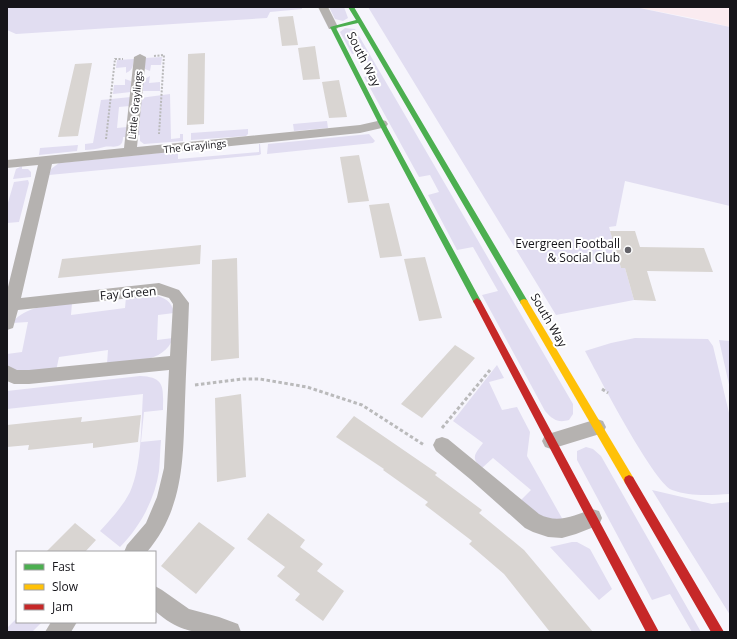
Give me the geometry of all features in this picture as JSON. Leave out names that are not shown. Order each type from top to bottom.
[{"type":"street","name":"South Way","points":[[323,7],[382,124],[653,632]]},
{"type":"street","name":"South Way","points":[[351,7],[718,632]]},
{"type":"street","name":"South Way","points":[[333,27],[359,21]]},
{"type":"street","name":"Little Graylings","points":[[130,152],[140,57]]},
{"type":"street","name":"The Graylings","points":[[7,164],[360,129],[382,124]]},
{"type":"street","points":[[7,324],[46,160]]},
{"type":"street","name":"Fay Green","points":[[12,305],[150,290],[167,291],[174,294],[181,303],[173,468],[167,497],[153,530],[135,551]]},
{"type":"street","points":[[7,372],[14,377],[29,377],[177,362]]},
{"type":"street","points":[[551,441],[597,427]]},
{"type":"street","points":[[436,440],[477,473],[532,521],[542,527],[551,529],[564,528],[576,525],[592,518]]},
{"type":"street","points":[[156,598],[183,619],[196,623],[221,627],[230,632]]},
{"type":"street","points":[[56,632],[65,623]]},
{"type":"path","points":[[188,386],[243,379],[266,380],[293,384],[343,398],[362,406],[426,446],[436,440],[493,367]]},
{"type":"shaded area","points":[[7,7],[302,7],[302,9],[270,12],[267,18],[16,34],[7,30]]},
{"type":"shaded area","points":[[329,7],[344,7],[348,18],[343,21],[335,19]]},
{"type":"shaded area","points":[[368,7],[635,7],[730,27],[730,206],[625,181],[616,226],[609,227],[621,268],[625,268],[634,300],[556,315]]},
{"type":"shaded area","points":[[635,7],[730,7],[730,27],[692,18]]},
{"type":"shaded area","points":[[345,28],[355,29],[573,404],[573,414],[569,420],[556,420],[545,411],[482,295],[498,291],[473,247],[457,250],[428,195],[439,192],[430,175],[419,177],[364,77],[374,75],[362,53],[352,54],[340,32]]},
{"type":"shaded area","points":[[162,57],[161,65],[151,65],[150,71],[145,69],[145,58]]},
{"type":"shaded area","points":[[134,59],[133,66],[126,73],[126,67],[116,68],[117,60]]},
{"type":"shaded area","points":[[150,76],[149,83],[160,82],[160,91],[140,91],[143,80]]},
{"type":"shaded area","points":[[125,79],[131,81],[131,92],[113,94],[114,85],[125,85]]},
{"type":"shaded area","points":[[170,94],[171,139],[180,138],[180,134],[183,134],[183,141],[144,144],[140,141],[140,135],[137,135],[140,98]]},
{"type":"shaded area","points":[[131,97],[130,106],[119,107],[117,128],[127,127],[127,137],[123,137],[121,144],[119,146],[85,150],[85,144],[93,143],[101,100]]},
{"type":"shaded area","points":[[327,121],[328,128],[294,131],[293,124]]},
{"type":"shaded area","points":[[248,129],[248,134],[246,136],[191,140],[191,133]]},
{"type":"shaded area","points":[[369,134],[375,141],[373,143],[267,154],[268,144]]},
{"type":"shaded area","points":[[259,144],[261,154],[259,155],[49,175],[51,169],[59,163],[178,151],[178,159],[259,152]]},
{"type":"shaded area","points":[[78,145],[77,151],[39,155],[40,148]]},
{"type":"shaded area","points":[[22,166],[22,169],[28,169],[31,172],[31,177],[13,179],[16,169]]},
{"type":"shaded area","points":[[28,180],[29,183],[19,222],[7,223],[7,206],[14,182]]},
{"type":"shaded area","points":[[153,295],[167,300],[174,313],[158,315],[157,340],[173,338],[169,346],[162,353],[154,357],[145,360],[107,364],[108,350],[59,357],[56,371],[19,373],[7,365],[7,354],[22,352],[28,322],[12,323],[24,313],[39,307],[72,303],[71,315],[125,308],[126,297]]},
{"type":"shaded area","points":[[635,338],[708,339],[713,346],[730,417],[730,494],[694,495],[672,490],[663,483],[640,449],[585,351],[611,343]]},
{"type":"shaded area","points":[[719,340],[730,341],[730,389]]},
{"type":"shaded area","points":[[497,365],[504,378],[489,382],[502,410],[517,407],[530,432],[527,456],[563,520],[543,518],[520,501],[531,490],[493,458],[482,468],[478,465],[475,456],[483,443],[453,421]]},
{"type":"shaded area","points":[[140,376],[159,381],[163,390],[163,410],[144,412],[141,442],[161,440],[159,471],[154,492],[146,512],[134,531],[120,547],[100,531],[124,502],[134,481],[139,457],[143,394],[7,409],[7,391]]},
{"type":"shaded area","points":[[586,447],[593,449],[601,456],[701,632],[692,632],[670,594],[652,600],[577,460],[577,451]]},
{"type":"shaded area","points":[[652,490],[712,504],[730,502],[730,615]]},
{"type":"shaded area","points":[[577,542],[590,549],[612,589],[599,600],[550,547]]},
{"type":"shaded area","points":[[16,619],[16,623],[41,623],[32,632],[7,632],[7,628]]},
{"type":"building","points":[[293,16],[298,45],[282,46],[278,17]]},
{"type":"building","points":[[315,46],[320,79],[303,80],[298,48]]},
{"type":"building","points":[[205,53],[204,124],[187,125],[188,54]]},
{"type":"building","points":[[92,63],[78,136],[58,137],[75,64]]},
{"type":"building","points":[[339,80],[347,117],[329,118],[322,82]]},
{"type":"building","points":[[359,155],[369,201],[348,203],[340,157]]},
{"type":"building","points":[[389,203],[402,256],[380,258],[369,205]]},
{"type":"building","points":[[610,231],[635,231],[640,247],[704,248],[713,272],[647,271],[656,301],[634,300],[625,268],[621,268]]},
{"type":"building","points":[[201,245],[200,264],[58,278],[62,259]]},
{"type":"building","points":[[425,257],[442,318],[419,321],[404,259]]},
{"type":"building","points":[[237,258],[239,358],[211,361],[212,260]]},
{"type":"building","points":[[455,345],[475,358],[422,418],[401,404]]},
{"type":"building","points":[[241,394],[246,477],[217,482],[215,398]]},
{"type":"building","points":[[141,415],[138,442],[93,448],[93,443],[28,450],[29,445],[7,447],[7,425],[82,417],[81,422]]},
{"type":"building","points":[[354,416],[437,473],[435,475],[482,510],[479,513],[524,550],[593,632],[550,632],[504,574],[469,544],[472,541],[425,505],[428,502],[383,470],[384,469],[336,437]]},
{"type":"building","points":[[268,513],[305,540],[300,547],[323,564],[317,571],[344,591],[323,621],[295,600],[300,594],[277,576],[285,567],[247,539]]},
{"type":"building","points":[[199,522],[235,548],[196,594],[161,566]]},
{"type":"building","points":[[75,523],[96,540],[86,551],[47,551]]},
{"type":"traffic: fast","points":[[351,7],[524,302]]},
{"type":"traffic: fast","points":[[359,21],[333,27],[382,124],[477,301]]},
{"type":"traffic: slow","points":[[524,302],[629,480]]},
{"type":"traffic: jam","points":[[477,301],[653,632]]},
{"type":"traffic: jam","points":[[629,480],[718,632]]},
{"type":"place","name":"Evergreen Football & Social Club","points":[[628,250]]}]
